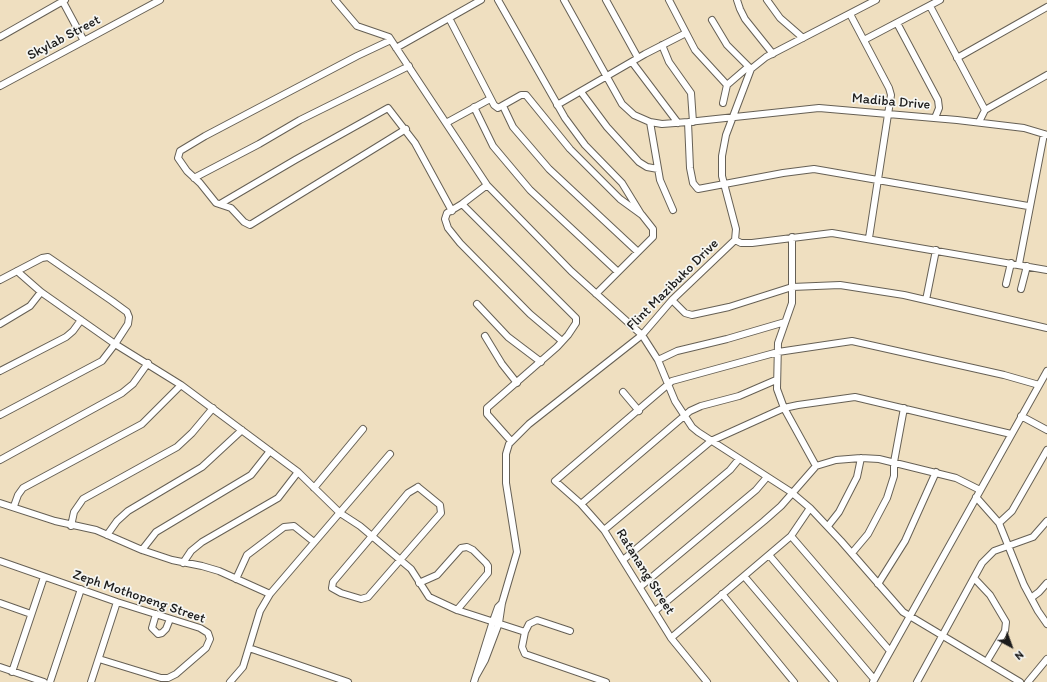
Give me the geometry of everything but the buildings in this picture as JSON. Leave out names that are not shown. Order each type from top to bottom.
[{"type":"street","points":[[0,37],[63,0],[84,41]]},
{"type":"street","name":"Skylab Street","points":[[0,86],[160,0]]},
{"type":"street","points":[[335,0],[360,28],[384,35],[391,40],[487,185],[531,232],[596,294],[642,335],[658,360],[667,384],[684,416],[698,432],[791,492],[810,508],[852,553],[898,608],[1020,682]]},
{"type":"street","points":[[396,48],[481,0]]},
{"type":"street","points":[[498,0],[557,105],[585,145],[622,183],[642,215],[653,229],[654,234],[596,294]]},
{"type":"street","points":[[564,0],[606,78],[624,107],[634,115],[650,122],[663,189],[673,210]]},
{"type":"street","points":[[606,0],[638,58]]},
{"type":"street","points":[[669,0],[695,50],[727,85]]},
{"type":"street","points":[[767,0],[780,18],[803,38]]},
{"type":"street","points":[[864,40],[940,0]]},
{"type":"street","points":[[740,1],[741,12],[773,54]]},
{"type":"street","points":[[723,103],[727,85],[759,61],[873,1]]},
{"type":"street","points":[[930,6],[985,110]]},
{"type":"street","points":[[958,58],[1047,8]]},
{"type":"street","points":[[850,14],[889,88],[891,97],[869,238]]},
{"type":"street","points":[[449,18],[496,107],[503,106],[521,95],[526,96],[580,160],[620,199],[642,215]]},
{"type":"street","points":[[712,20],[727,44],[750,68]]},
{"type":"street","points":[[897,23],[938,100],[939,108],[935,118]]},
{"type":"street","points":[[557,105],[606,78],[638,58],[686,33]]},
{"type":"street","points":[[391,40],[344,62],[180,151],[177,156],[178,160],[216,203],[231,208],[246,223],[251,224],[406,129]]},
{"type":"street","points":[[662,45],[669,62],[691,93],[691,122],[688,156],[693,183],[696,187],[702,189],[796,170],[814,169],[1028,206]]},
{"type":"street","points":[[632,62],[678,123]]},
{"type":"street","points":[[194,178],[260,144],[300,120],[409,66]]},
{"type":"street","points":[[735,240],[736,229],[723,184],[721,169],[722,156],[726,135],[750,68]]},
{"type":"street","points":[[979,122],[985,110],[1047,75]]},
{"type":"street","points":[[581,92],[607,127],[639,162],[647,167],[658,169]]},
{"type":"street","points":[[446,123],[490,98]]},
{"type":"street","points":[[503,106],[513,127],[549,169],[638,252]]},
{"type":"street","points":[[474,107],[493,146],[530,190],[618,272]]},
{"type":"street","name":"Madiba Drive","points":[[650,122],[691,122],[819,108],[979,122],[1024,128],[1045,134]]},
{"type":"street","points":[[220,204],[386,109],[390,109],[420,150],[452,211]]},
{"type":"street","points":[[1019,264],[1028,206],[1045,134]]},
{"type":"street","points":[[487,185],[446,214],[445,219],[454,237],[530,314],[562,341]]},
{"type":"street","points":[[462,204],[575,316],[576,323],[562,341],[541,362],[504,392],[486,411],[490,418],[511,441],[506,454],[506,483],[512,512],[517,552],[483,665],[475,679]]},
{"type":"street","name":"Flint Mazibuko Drive","points":[[511,441],[529,424],[642,335],[672,300],[735,240],[746,243],[832,233],[869,238],[1047,270]]},
{"type":"street","points":[[792,237],[792,303],[778,343],[776,380],[779,398],[816,466]]},
{"type":"street","points":[[926,300],[936,250]]},
{"type":"street","points":[[0,280],[42,258],[48,257],[112,301],[127,312],[130,317],[128,324],[102,361],[0,415]]},
{"type":"street","points":[[1006,284],[1011,263]]},
{"type":"street","points":[[1021,289],[1027,266]]},
{"type":"street","points":[[17,271],[41,292],[80,320],[115,344],[181,385],[298,472],[340,513],[372,536],[400,559],[416,575],[419,583],[429,597],[457,610],[525,632]]},
{"type":"street","points":[[672,300],[685,313],[692,315],[729,307],[792,287],[840,285],[926,300],[1047,328]]},
{"type":"street","points":[[0,324],[30,306],[41,292]]},
{"type":"street","points":[[477,304],[505,334],[541,362]]},
{"type":"street","points":[[0,371],[70,334],[80,320]]},
{"type":"street","points":[[658,360],[677,350],[727,339],[785,322]]},
{"type":"street","points":[[485,336],[502,364],[517,382]]},
{"type":"street","points":[[623,392],[639,410],[667,384],[677,379],[778,352],[852,341],[1004,375],[1039,385]]},
{"type":"street","points":[[0,460],[122,393],[132,384],[148,364]]},
{"type":"street","points":[[768,555],[873,681],[1047,371]]},
{"type":"street","points":[[581,504],[684,416],[701,406],[740,396],[776,380]]},
{"type":"street","points":[[14,506],[18,495],[23,488],[142,424],[181,385]]},
{"type":"street","points":[[604,530],[711,441],[784,408],[798,404],[855,397],[1011,434]]},
{"type":"street","points":[[71,526],[74,512],[83,499],[177,447],[213,408]]},
{"type":"street","points":[[852,553],[868,534],[887,498],[894,476],[894,462],[904,408]]},
{"type":"street","name":"Ratanang Street","points":[[639,410],[555,481],[581,504],[604,530],[672,638],[707,682]]},
{"type":"street","points":[[1021,416],[1047,430]]},
{"type":"street","points":[[107,535],[128,511],[202,467],[242,430]]},
{"type":"street","points":[[314,488],[364,430]]},
{"type":"street","points":[[999,523],[1012,511],[1047,450]]},
{"type":"street","points":[[142,550],[156,532],[251,475],[270,451]]},
{"type":"street","points":[[230,682],[240,672],[260,611],[270,594],[390,454]]},
{"type":"street","points":[[828,526],[839,512],[859,472],[861,458]]},
{"type":"street","points":[[655,611],[781,506],[791,492],[816,466],[836,460],[861,458],[894,462],[956,478],[980,490]]},
{"type":"street","points":[[623,560],[730,470],[739,459]]},
{"type":"street","points":[[183,563],[191,551],[202,542],[278,498],[298,472]]},
{"type":"street","points":[[878,584],[905,541],[936,472]]},
{"type":"street","points":[[640,587],[756,490],[767,477]]},
{"type":"street","points":[[418,487],[440,505],[441,513],[368,597],[361,599],[341,593],[332,588],[333,582],[372,536],[408,493],[414,488],[418,487]]},
{"type":"street","points":[[976,497],[999,523],[1031,598],[1047,624]]},
{"type":"street","points":[[0,502],[71,526],[92,528],[142,550],[183,563],[202,566],[236,578],[270,594]]},
{"type":"street","points":[[672,638],[791,536],[810,508]]},
{"type":"street","points":[[917,682],[982,563],[990,554],[1033,537],[1047,521]]},
{"type":"street","points":[[236,578],[247,555],[284,527],[294,526],[314,542]]},
{"type":"street","points":[[791,536],[890,651]]},
{"type":"street","points":[[419,583],[437,575],[461,548],[468,547],[486,563],[488,566],[488,573],[457,610]]},
{"type":"street","name":"Zeph Mothopeng Street","points":[[0,562],[200,628],[208,633],[210,639],[206,648],[171,677],[161,678],[99,659]]},
{"type":"street","points":[[744,576],[832,680],[824,682]]},
{"type":"street","points":[[12,672],[44,577]]},
{"type":"street","points":[[974,578],[990,595],[1006,622],[1005,631],[987,661]]},
{"type":"street","points":[[1031,598],[1047,583]]},
{"type":"street","points":[[50,682],[81,589]]},
{"type":"street","points":[[722,594],[794,682]]},
{"type":"street","points":[[91,682],[118,602]]},
{"type":"street","points":[[0,603],[31,614]]},
{"type":"street","points":[[156,614],[152,628],[158,634],[166,629],[170,619]]},
{"type":"street","points":[[570,631],[537,620],[529,624],[525,632],[522,647],[525,654],[606,682]]},
{"type":"street","points":[[249,648],[348,682]]},
{"type":"street","points":[[1031,681],[1047,659]]},
{"type":"street","points":[[0,668],[44,682]]}]
